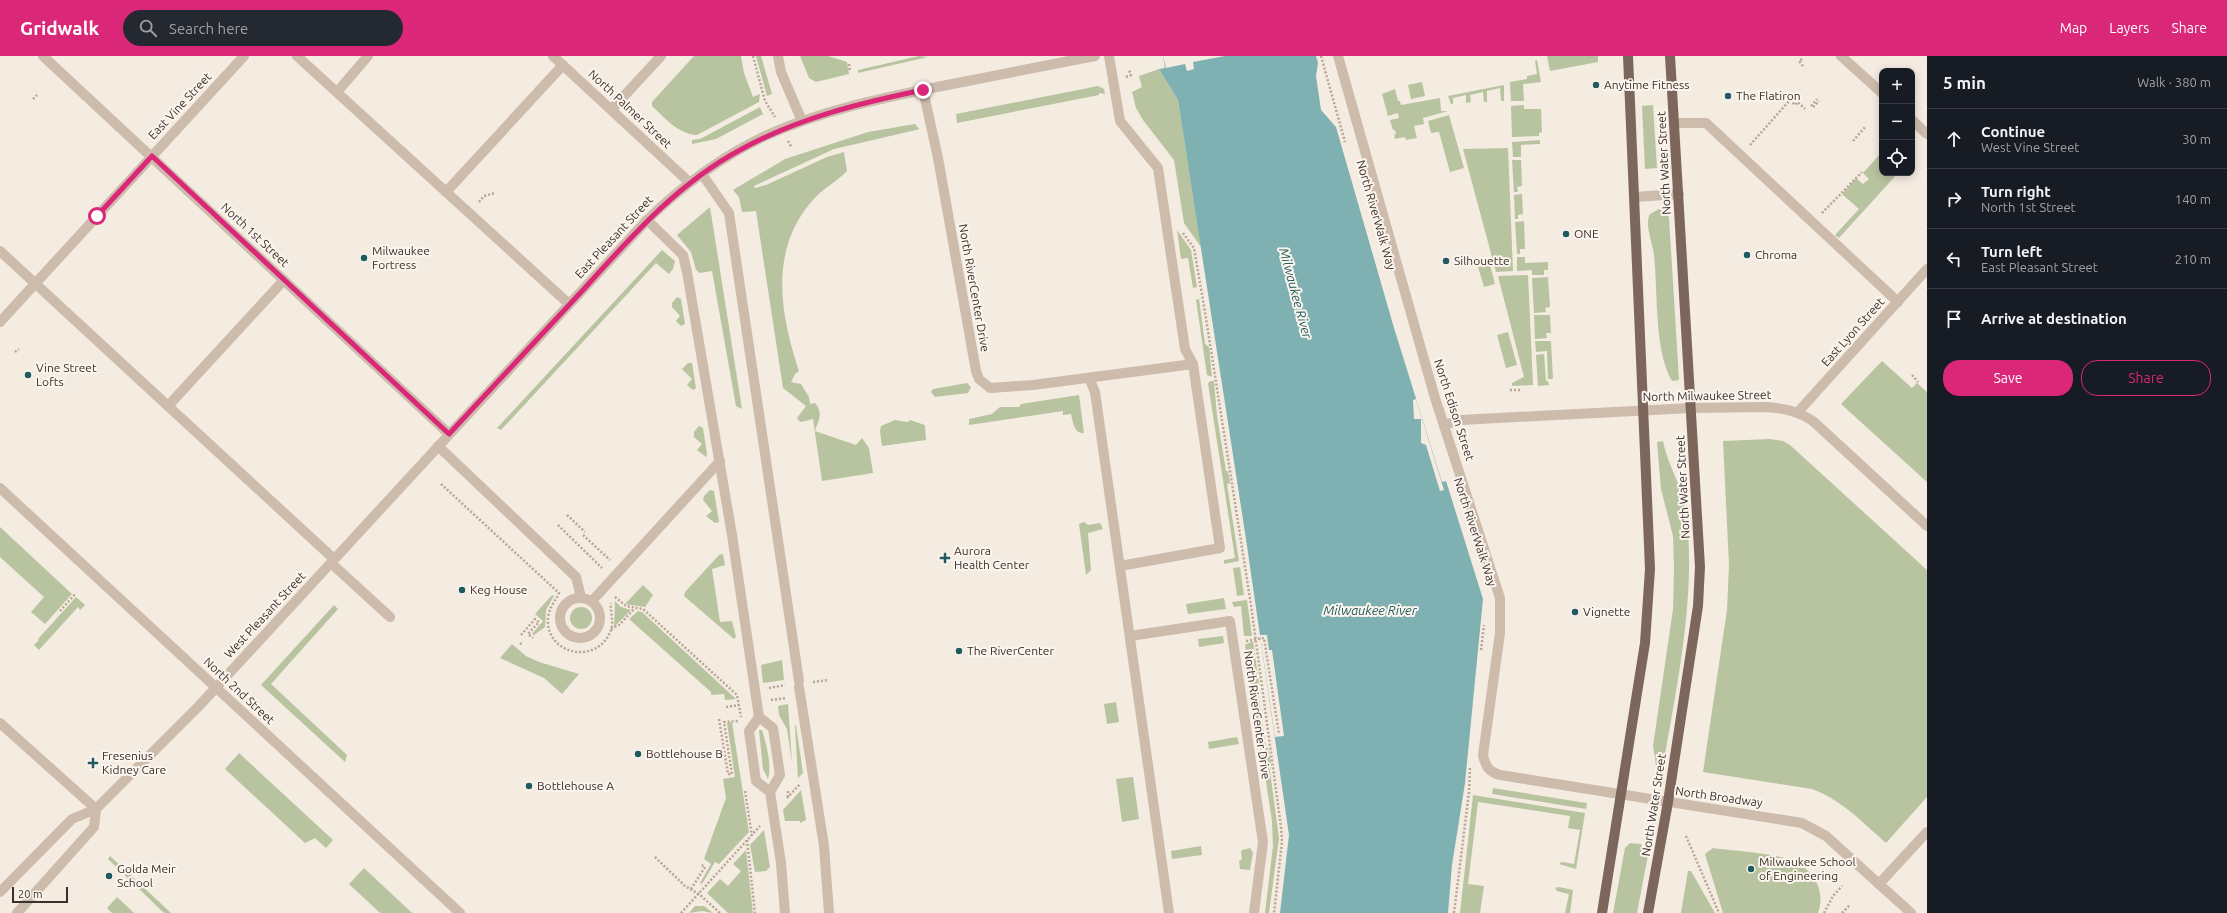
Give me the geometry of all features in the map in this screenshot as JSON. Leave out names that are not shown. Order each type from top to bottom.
[{"type":"main road","points":[[1602,913],[1645,643],[1648,607],[1649,530],[1628,56]]},
{"type":"main road","name":"North Water Street","points":[[1648,913],[1668,802],[1698,606],[1699,559],[1670,56]]},
{"type":"street","name":"North 1st Street","points":[[43,56],[449,434]]},
{"type":"street","name":"East Vine Street","points":[[0,322],[244,56]]},
{"type":"street","points":[[297,56],[569,304]]},
{"type":"street","points":[[336,92],[368,56]]},
{"type":"street","name":"North Palmer Street","points":[[553,56],[612,109],[689,182]]},
{"type":"street","points":[[612,109],[660,56]]},
{"type":"street","points":[[778,56],[782,72],[802,121]]},
{"type":"street","name":"East Pleasant Street","points":[[449,434],[647,220],[689,182],[740,150],[802,121],[860,102],[1095,56]]},
{"type":"street","points":[[1109,56],[1120,121],[1158,168],[1185,349],[1193,364],[1220,548],[1120,566]]},
{"type":"street","name":"North Edison Street","points":[[1338,56],[1444,425],[1500,598],[1500,633],[1483,755],[1487,768],[1492,773]]},
{"type":"street","points":[[1841,56],[1879,90]]},
{"type":"street","points":[[446,192],[562,65]]},
{"type":"street","name":"North RiverCenter Drive","points":[[923,90],[938,158],[976,371],[979,379],[990,388],[1033,385],[1193,364]]},
{"type":"street","points":[[1674,123],[1706,123],[1898,302]]},
{"type":"street","points":[[1915,123],[1927,134]]},
{"type":"street","points":[[702,174],[729,213],[824,846],[829,913]]},
{"type":"street","points":[[1635,197],[1679,194]]},
{"type":"street","points":[[647,220],[683,255],[720,461],[759,717],[773,728],[780,775],[770,792],[785,913]]},
{"type":"street","points":[[0,251],[168,406],[333,561],[390,617]]},
{"type":"street","name":"East Lyon Street","points":[[1798,412],[1927,269]]},
{"type":"street","points":[[168,406],[284,280]]},
{"type":"street","points":[[1088,378],[1095,392],[1169,913]]},
{"type":"street","name":"North Milwaukee Street","points":[[1444,425],[1461,420],[1691,408],[1765,407],[1798,412],[1817,424],[1927,526]]},
{"type":"street","name":"West Pleasant Street","points":[[0,892],[72,819],[96,810],[216,687],[449,434]]},
{"type":"street","points":[[438,446],[576,577],[581,597]]},
{"type":"street","points":[[592,601],[720,461]]},
{"type":"street","name":"North 2nd Street","points":[[0,488],[460,913]]},
{"type":"street","points":[[581,597],[592,601],[600,611],[600,624],[596,630],[585,638],[572,636],[563,628],[560,615],[565,603],[571,599],[581,597]]},
{"type":"street","name":"North RiverCenter Drive","points":[[1130,636],[1230,621],[1263,842],[1254,913]]},
{"type":"street","points":[[759,717],[749,731],[756,781],[770,792]]},
{"type":"street","points":[[0,722],[96,810],[94,827],[17,913]]},
{"type":"street","name":"North Broadway","points":[[1492,773],[1802,823],[1819,831],[1911,913]]},
{"type":"street","points":[[1879,884],[1927,832]]},
{"type":"path","points":[[753,56],[757,77],[769,108]]},
{"type":"path","points":[[1320,56],[1346,145]]},
{"type":"path","points":[[1802,59],[1799,61],[1803,66]]},
{"type":"path","points":[[849,64],[850,72]]},
{"type":"path","points":[[33,99],[37,95]]},
{"type":"path","points":[[1741,155],[1790,100],[1796,105],[1798,102],[1805,109]]},
{"type":"path","points":[[1812,107],[1818,100]]},
{"type":"path","points":[[1853,141],[1866,126]]},
{"type":"path","points":[[1814,223],[1862,172]]},
{"type":"path","points":[[15,352],[19,349]]},
{"type":"path","points":[[1912,375],[1918,382]]},
{"type":"path","points":[[1510,390],[1522,390]]},
{"type":"path","points":[[441,484],[559,592],[552,605],[548,620],[553,637],[561,646],[575,653],[589,651],[600,644],[611,630],[619,625],[636,608]]},
{"type":"path","points":[[567,515],[585,532]]},
{"type":"path","points":[[558,525],[613,578]]},
{"type":"path","points":[[583,535],[621,570]]},
{"type":"path","points":[[60,611],[76,593]]},
{"type":"path","points":[[611,630],[611,604],[614,597],[626,606],[643,609],[737,695],[740,721],[738,728]]},
{"type":"path","points":[[521,635],[535,619],[538,622],[528,634],[533,638]]},
{"type":"path","points":[[1481,652],[1484,622]]},
{"type":"path","points":[[1234,643],[1264,638],[1279,734]]},
{"type":"path","points":[[773,687],[787,685]]},
{"type":"path","points":[[773,700],[788,697]]},
{"type":"path","points":[[726,707],[744,705]]},
{"type":"path","points":[[719,719],[728,774],[732,774],[724,722],[740,721]]},
{"type":"path","points":[[1454,913],[1469,792],[1470,764]]},
{"type":"path","points":[[791,794],[802,782]]},
{"type":"path","points":[[744,789],[752,836]]},
{"type":"path","points":[[682,913],[761,826]]},
{"type":"path","points":[[1686,836],[1719,913]]},
{"type":"path","points":[[747,840],[755,913]]},
{"type":"path","points":[[655,857],[720,913]]},
{"type":"path","points":[[691,889],[705,867],[700,864]]},
{"type":"path","points":[[1824,913],[1833,896],[1842,886]]},
{"type":"path","points":[[1842,913],[1850,905]]},
{"type":"green space","points":[[694,56],[741,56],[744,73],[753,97],[760,94],[759,102],[697,135],[684,132],[672,125],[652,106],[652,102]]},
{"type":"green space","points":[[756,56],[761,56],[772,94],[767,96]]},
{"type":"green space","points":[[800,56],[828,56],[847,62],[849,74],[816,82],[809,78]]},
{"type":"green space","points":[[919,56],[928,57],[858,73],[858,70]]},
{"type":"green space","points":[[1547,56],[1598,56],[1598,62],[1550,71]]},
{"type":"green space","points":[[1537,60],[1541,82],[1523,84],[1524,101],[1511,101],[1510,82],[1527,79],[1527,76],[1537,74],[1535,61]]},
{"type":"green space","points":[[1159,69],[1178,100],[1201,247],[1184,223],[1174,160],[1143,120],[1136,108],[1132,92],[1142,87],[1139,76]]},
{"type":"green space","points":[[1422,82],[1425,96],[1411,99],[1408,85]]},
{"type":"green space","points":[[1504,85],[1504,101],[1501,101],[1500,88],[1487,91],[1487,102],[1484,102],[1483,92],[1470,95],[1471,102],[1466,103],[1466,95],[1453,98],[1453,104],[1451,104],[1448,96]]},
{"type":"green space","points":[[1098,86],[1104,89],[1105,94],[1099,93],[1099,95],[957,123],[956,114]]},
{"type":"green space","points":[[1395,89],[1398,101],[1400,101],[1401,105],[1440,98],[1441,111],[1448,111],[1423,118],[1424,124],[1414,126],[1417,138],[1406,140],[1405,137],[1395,139],[1395,130],[1393,130],[1390,120],[1399,118],[1398,113],[1388,116],[1382,94]]},
{"type":"green space","points":[[1524,105],[1524,109],[1541,109],[1542,132],[1539,133],[1539,136],[1512,137],[1511,106]]},
{"type":"green space","points":[[1653,105],[1657,168],[1645,169],[1642,106]]},
{"type":"green space","points":[[760,107],[763,114],[716,139],[692,144],[692,140],[700,139]]},
{"type":"green space","points":[[1449,115],[1464,168],[1450,172],[1439,132],[1431,133],[1428,121]]},
{"type":"green space","points":[[915,124],[919,129],[834,149],[754,186],[755,188],[766,185],[827,157],[844,152],[847,171],[812,201],[798,220],[789,240],[784,261],[782,283],[783,305],[787,327],[799,371],[795,374],[791,382],[801,384],[809,397],[810,404],[815,403],[818,407],[820,417],[815,431],[856,445],[862,438],[869,448],[873,473],[822,481],[813,419],[801,422],[798,420],[797,418],[806,406],[783,388],[756,211],[742,212],[739,197],[733,190],[785,159],[868,132]]},
{"type":"green space","points":[[1540,140],[1540,144],[1521,145],[1521,157],[1513,157],[1512,142]]},
{"type":"green space","points":[[1508,148],[1513,271],[1496,272],[1463,149]]},
{"type":"green space","points":[[1879,155],[1879,176],[1895,176],[1839,238],[1835,235],[1859,209],[1842,194],[1856,178],[1863,184],[1869,179],[1863,173]]},
{"type":"green space","points":[[1512,160],[1521,160],[1522,186],[1517,187],[1518,192],[1514,192]]},
{"type":"green space","points":[[1522,194],[1523,214],[1518,215],[1518,219],[1515,219],[1514,195]]},
{"type":"green space","points":[[710,207],[742,409],[736,406],[712,271],[700,273],[696,270],[691,252],[677,235]]},
{"type":"green space","points":[[1659,209],[1663,210],[1669,217],[1679,380],[1672,381],[1666,368],[1659,337],[1654,255],[1648,223],[1650,214]]},
{"type":"green space","points":[[1524,221],[1525,249],[1520,249],[1520,254],[1517,254],[1515,222]]},
{"type":"green space","points":[[1177,230],[1191,250],[1197,287],[1193,288],[1188,258],[1181,259]]},
{"type":"green space","points":[[662,250],[675,261],[673,269],[669,274],[656,263],[501,430],[497,428]]},
{"type":"green space","points":[[1517,257],[1525,257],[1525,263],[1548,262],[1548,270],[1544,270],[1544,275],[1532,275],[1532,270],[1517,271]]},
{"type":"green space","points":[[1490,265],[1495,284],[1484,287],[1478,267]]},
{"type":"green space","points":[[1528,275],[1533,385],[1512,386],[1512,383],[1524,377],[1498,276]]},
{"type":"green space","points":[[1548,277],[1550,307],[1545,308],[1546,312],[1534,313],[1532,278]]},
{"type":"green space","points":[[677,297],[681,299],[685,324],[681,326],[676,321],[680,316],[672,307],[672,303]]},
{"type":"green space","points":[[1199,299],[1205,344],[1209,347],[1212,377],[1207,375],[1196,300]]},
{"type":"green space","points":[[1534,315],[1550,315],[1551,333],[1546,333],[1547,338],[1535,339]]},
{"type":"green space","points":[[1508,332],[1517,365],[1506,368],[1497,335]]},
{"type":"green space","points":[[1535,341],[1551,341],[1553,379],[1548,379],[1547,351],[1536,352]]},
{"type":"green space","points":[[1544,354],[1546,381],[1548,381],[1549,385],[1538,386],[1536,355]]},
{"type":"green space","points":[[1882,361],[1912,388],[1917,383],[1927,392],[1927,482],[1841,404]]},
{"type":"green space","points":[[688,363],[692,363],[696,388],[693,390],[687,385],[692,379],[682,369]]},
{"type":"green space","points":[[1214,381],[1217,416],[1226,471],[1228,471],[1230,483],[1227,484],[1239,561],[1224,564],[1224,560],[1235,558],[1208,383]]},
{"type":"green space","points":[[967,383],[971,387],[968,393],[935,397],[931,392],[933,389]]},
{"type":"green space","points":[[1079,395],[1084,433],[1076,430],[1071,414],[1063,415],[1063,411],[969,425],[969,419],[992,414],[1000,407],[1019,407],[1021,404]]},
{"type":"green space","points":[[895,420],[908,422],[910,420],[925,425],[926,440],[882,446],[880,431],[881,426]]},
{"type":"green space","points":[[699,426],[703,428],[707,454],[706,457],[697,450],[702,444],[694,437],[694,432]]},
{"type":"green space","points":[[1769,439],[1783,441],[1790,445],[1927,570],[1927,797],[1886,843],[1842,805],[1812,789],[1703,772],[1727,610],[1729,565],[1723,441]]},
{"type":"green space","points":[[1663,441],[1685,507],[1689,570],[1680,670],[1663,766],[1656,765],[1653,746],[1673,609],[1674,567],[1673,536],[1661,489],[1657,442]]},
{"type":"green space","points":[[710,490],[714,491],[719,522],[715,523],[706,516],[712,511],[703,500],[704,496]]},
{"type":"green space","points":[[1084,522],[1088,525],[1100,523],[1103,529],[1088,533],[1091,570],[1086,575],[1079,524]]},
{"type":"green space","points":[[0,527],[72,594],[45,624],[31,612],[44,597],[0,557]]},
{"type":"green space","points":[[723,554],[725,565],[712,569],[720,622],[732,621],[736,637],[734,639],[684,596],[685,592],[719,555]]},
{"type":"green space","points":[[1240,567],[1244,595],[1237,596],[1233,568]]},
{"type":"green space","points":[[643,585],[653,595],[645,607],[625,604]]},
{"type":"green space","points":[[552,595],[554,596],[546,610],[545,627],[534,635],[532,634],[543,621],[535,614]]},
{"type":"green space","points":[[76,597],[85,605],[80,610],[78,607],[39,650],[34,645],[39,640],[38,639]]},
{"type":"green space","points":[[1224,598],[1226,609],[1188,614],[1186,604]]},
{"type":"green space","points":[[1247,600],[1252,636],[1244,636],[1241,606],[1234,607],[1232,602]]},
{"type":"green space","points":[[615,601],[621,607],[631,610],[614,627]]},
{"type":"green space","points":[[334,605],[338,609],[271,684],[347,755],[345,762],[261,685]]},
{"type":"green space","points":[[577,607],[585,607],[592,614],[592,622],[585,629],[577,629],[570,622],[570,614]]},
{"type":"green space","points":[[638,611],[642,612],[736,699],[725,700],[724,694],[711,695],[711,692],[629,619]]},
{"type":"green space","points":[[1223,636],[1224,643],[1199,647],[1198,639]]},
{"type":"green space","points":[[1253,641],[1259,683],[1257,684],[1266,748],[1268,748],[1271,763],[1269,764],[1279,838],[1269,913],[1265,913],[1273,846],[1272,821],[1245,645]]},
{"type":"green space","points":[[512,644],[526,656],[539,662],[579,674],[562,694],[544,678],[500,658]]},
{"type":"green space","points":[[782,660],[784,680],[763,683],[761,665]]},
{"type":"green space","points":[[1116,702],[1119,722],[1107,724],[1104,704]]},
{"type":"green space","points":[[788,704],[792,763],[787,729],[779,715],[778,706]]},
{"type":"green space","points":[[732,722],[749,832],[719,864],[715,862],[702,884],[700,883],[711,864],[704,859],[726,798],[723,779],[735,777],[727,723]]},
{"type":"green space","points":[[796,725],[803,773],[798,778],[795,726]]},
{"type":"green space","points":[[759,730],[762,730],[768,754],[768,779],[763,769]]},
{"type":"green space","points":[[1237,737],[1239,744],[1209,749],[1208,742]]},
{"type":"green space","points":[[239,753],[333,840],[326,848],[315,838],[305,843],[225,769]]},
{"type":"green space","points":[[1133,777],[1139,819],[1122,822],[1116,779]]},
{"type":"green space","points":[[1493,788],[1587,803],[1586,809],[1492,794]]},
{"type":"green space","points":[[801,790],[806,820],[800,823],[800,821],[785,821],[783,810]]},
{"type":"green space","points":[[1473,795],[1585,813],[1576,869],[1559,864],[1562,862],[1574,864],[1580,830],[1568,828],[1570,816],[1478,802],[1468,884],[1484,886],[1480,913],[1460,913]]},
{"type":"green space","points":[[764,830],[770,867],[766,871],[755,872],[750,845]]},
{"type":"green space","points":[[1630,843],[1641,844],[1648,855],[1637,913],[1613,913],[1625,848]]},
{"type":"green space","points":[[1201,846],[1202,855],[1172,859],[1171,851]]},
{"type":"green space","points":[[1250,848],[1253,853],[1250,870],[1240,869],[1239,861],[1242,859],[1241,852],[1242,850]]},
{"type":"green space","points":[[1713,848],[1776,856],[1786,858],[1800,865],[1812,876],[1819,889],[1820,905],[1818,913],[1723,913],[1705,854]]},
{"type":"green space","points":[[746,850],[753,913],[728,913],[707,893],[720,879],[728,886],[741,871],[733,864]]},
{"type":"green space","points":[[110,856],[171,913],[164,913],[108,859]]},
{"type":"green space","points":[[364,868],[412,913],[380,913],[349,884]]},
{"type":"green space","points":[[1688,871],[1691,871],[1715,913],[1681,913]]},
{"type":"green space","points":[[1559,887],[1573,890],[1570,913],[1565,913],[1569,894],[1557,891],[1555,888]]},
{"type":"green space","points":[[117,897],[134,913],[112,913],[107,908]]},
{"type":"green space","points":[[695,906],[704,906],[713,913],[702,911],[689,913]]},
{"type":"water","name":"Milwaukee River","points":[[1163,56],[1316,56],[1318,63],[1316,76],[1321,110],[1336,127],[1394,328],[1442,482],[1446,481],[1483,599],[1465,783],[1452,865],[1448,913],[1280,913],[1289,835],[1246,539],[1178,100],[1159,69],[1165,68]]},
{"type":"pier","points":[[1163,56],[1225,56],[1193,62],[1194,69],[1187,71],[1185,64],[1166,68]]},
{"type":"pier","points":[[1416,399],[1444,490],[1440,491],[1426,445],[1421,443],[1421,419],[1414,419],[1413,400]]},
{"type":"pier","points":[[1260,635],[1267,635],[1269,650],[1272,650],[1284,736],[1275,737]]},
{"type":"place","name":"Anytime Fitness","points":[[1596,85]]},
{"type":"place","name":"The Flatiron","points":[[1728,96]]},
{"type":"place","name":"ONE","points":[[1566,234]]},
{"type":"place","name":"Chroma","points":[[1747,255]]},
{"type":"place","name":"Milwaukee Fortress","points":[[364,258]]},
{"type":"place","name":"Silhouette","points":[[1446,261]]},
{"type":"place","name":"Vine Street Lofts","points":[[28,375]]},
{"type":"place","name":"Aurora Health Center","points":[[945,558]]},
{"type":"place","name":"Keg House","points":[[462,590]]},
{"type":"place","name":"Vignette","points":[[1575,612]]},
{"type":"place","name":"The RiverCenter","points":[[959,651]]},
{"type":"place","name":"Bottlehouse B","points":[[638,754]]},
{"type":"place","name":"Fresenius Kidney Care","points":[[93,763]]},
{"type":"place","name":"Bottlehouse A","points":[[529,786]]},
{"type":"place","name":"Milwaukee School of Engineering","points":[[1751,869]]},
{"type":"place","name":"Golda Meir School","points":[[109,876]]},
{"type":"route","points":[[97,216],[152,156],[449,434],[647,220],[689,182],[740,150],[766,136],[802,121],[860,102],[923,90]]}]
